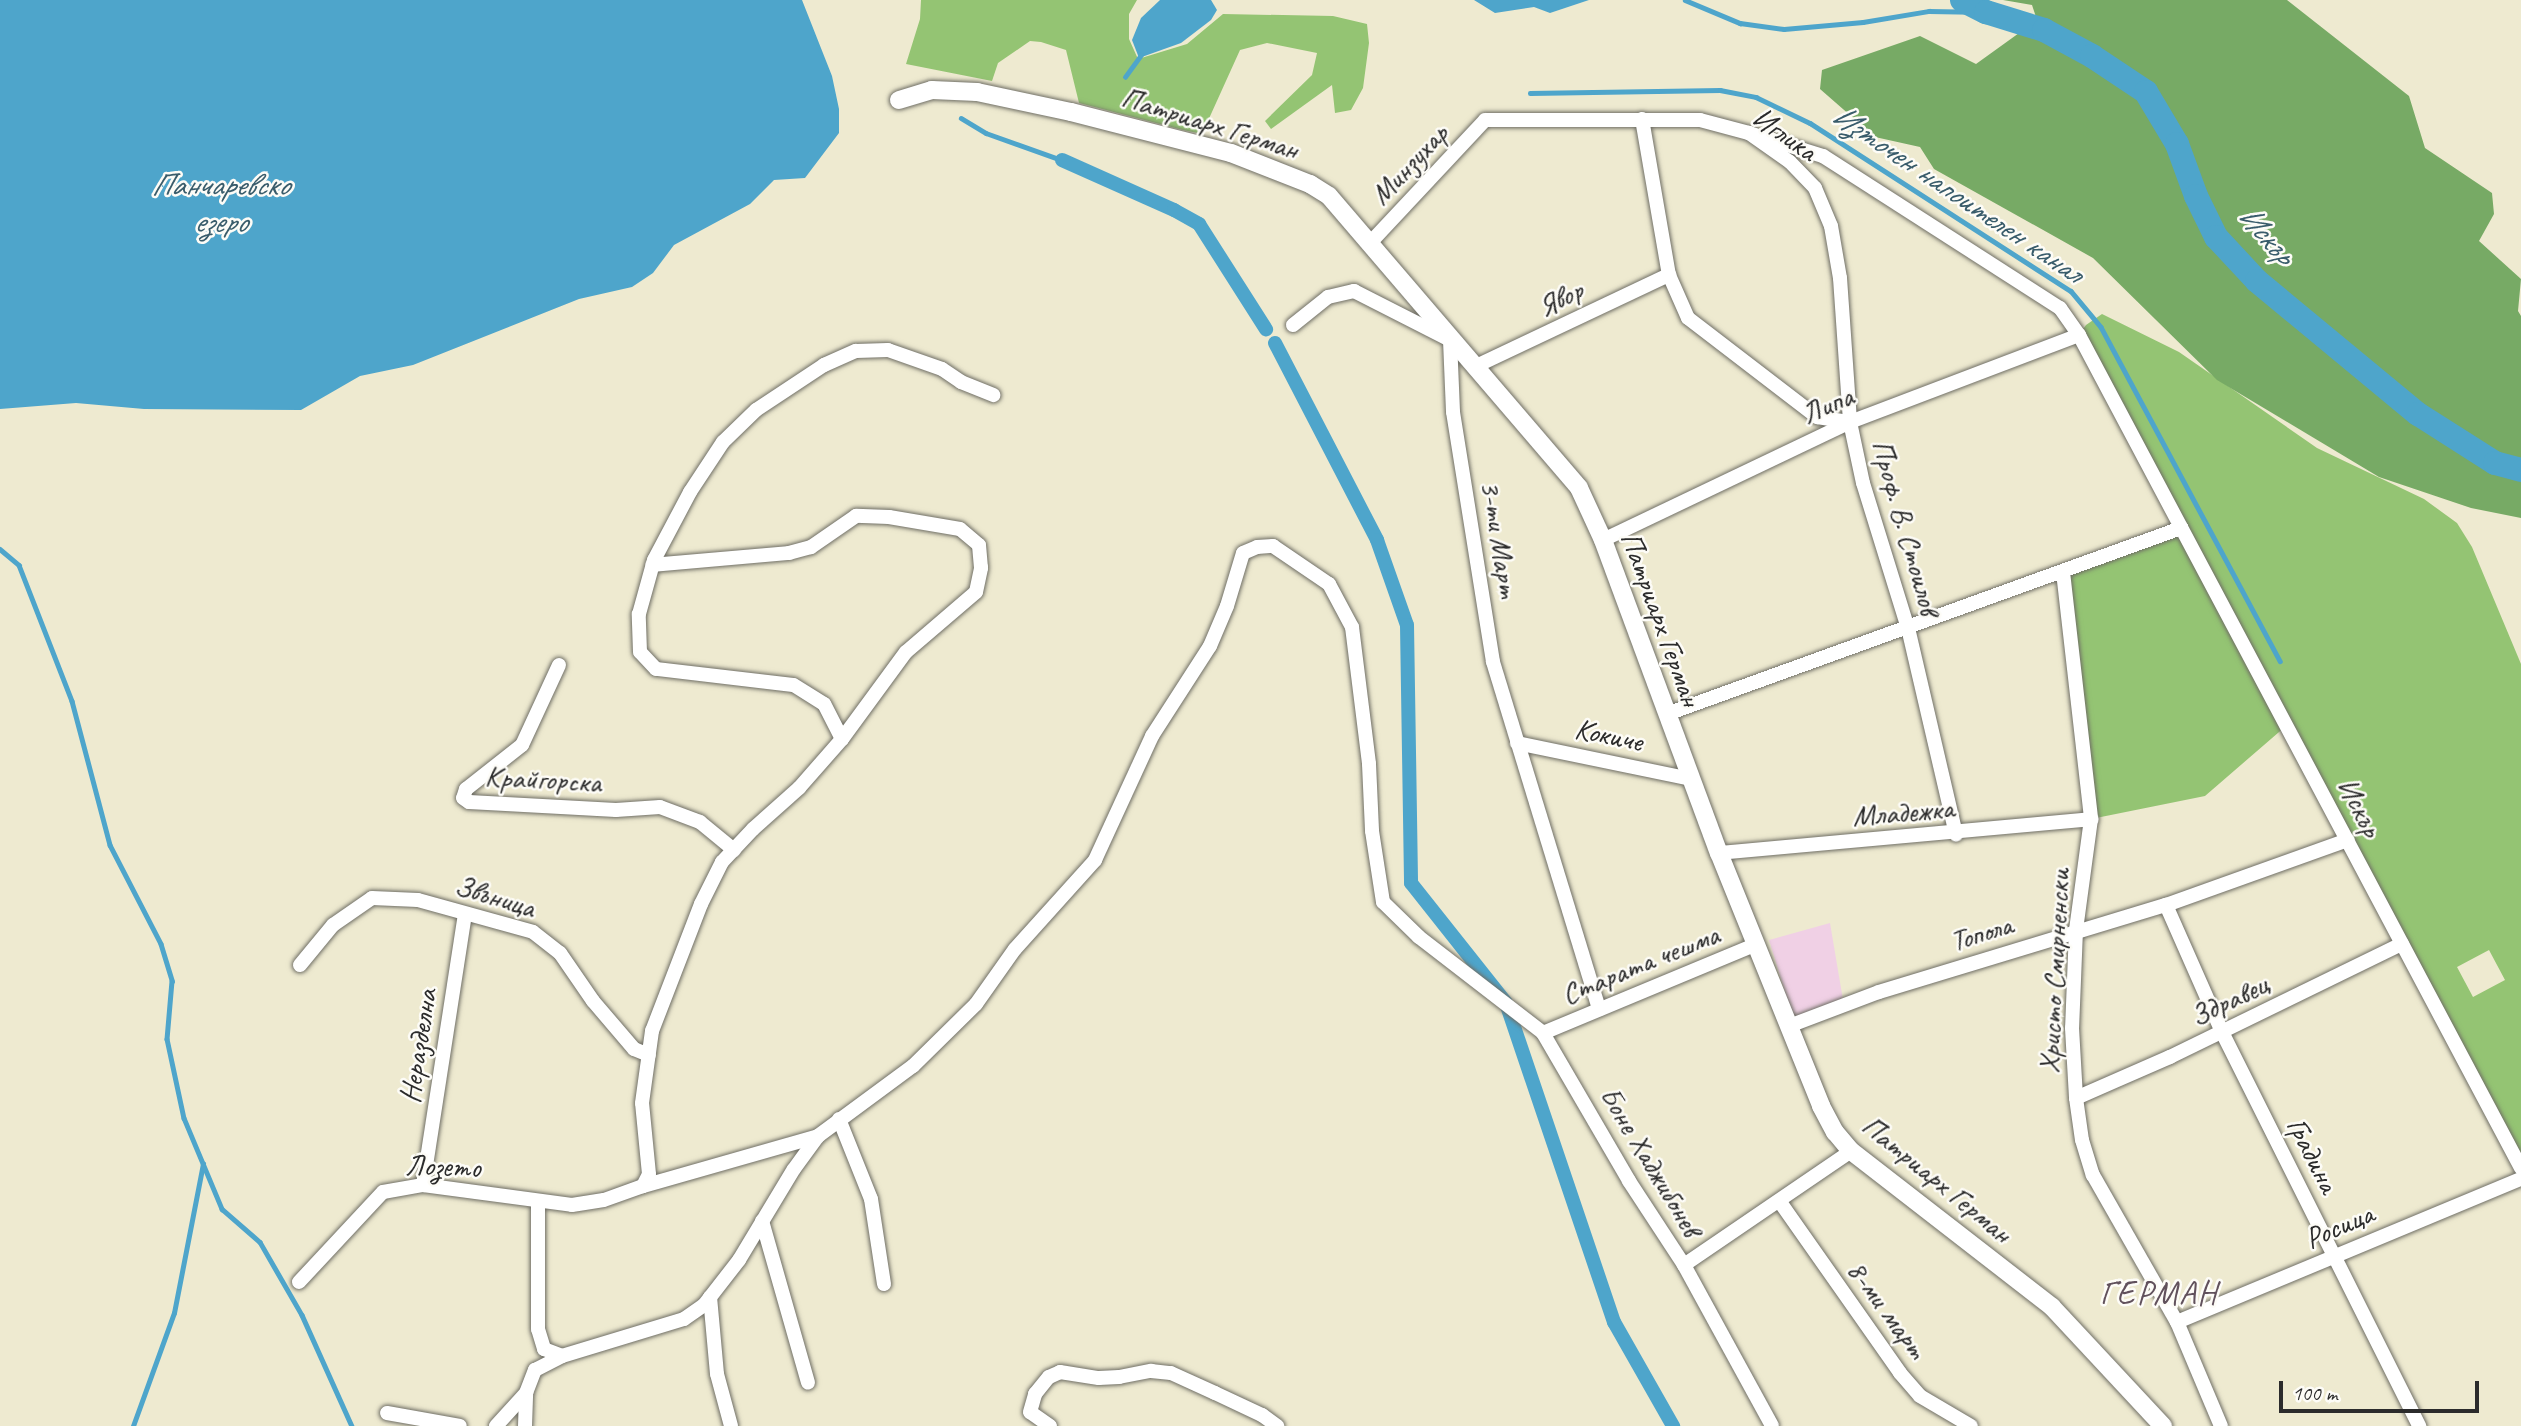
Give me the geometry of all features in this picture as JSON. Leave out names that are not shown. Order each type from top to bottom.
[{"type":"street","name":"Патриарх Герман","points":[[899,100],[932,90],[977,92],[1072,112],[1231,153],[1310,184],[1329,196],[1579,488],[1603,540],[1719,853],[1821,1106],[1851,1152],[2052,1307],[2163,1426]]},
{"type":"street","name":"Проф. В. Стоилов","points":[[1642,119],[1669,275],[1679,304],[1688,318],[1817,417],[1850,422],[1863,483],[1908,628],[1956,834]]},
{"type":"street","name":"Иглика","points":[[1485,120],[1700,120],[1749,133],[1790,162],[1815,188],[1831,226],[1840,278],[1850,422]]},
{"type":"street","name":"Минзухар","points":[[1370,243],[1485,120]]},
{"type":"street","name":"Искър","points":[[1749,133],[1823,156],[2060,308],[2079,335],[2521,1168]]},
{"type":"street","name":"Явор","points":[[1474,367],[1669,275]]},
{"type":"street","points":[[1293,325],[1328,297],[1354,291],[1450,340]]},
{"type":"street","name":"Липа","points":[[1603,540],[1850,422],[2079,335]]},
{"type":"street","name":"3-ти Март","points":[[1450,340],[1453,412],[1493,662],[1599,1009]]},
{"type":"street","points":[[842,739],[824,704],[793,685],[740,676],[656,669],[640,652],[639,614],[653,565],[690,492],[723,442],[756,410],[824,365],[856,351],[888,349],[943,369],[961,383],[994,395]]},
{"type":"street","points":[[643,1186],[649,1174],[642,1103],[652,1031],[682,949],[717,873],[734,850],[799,788],[842,739],[906,652],[976,592],[981,568],[979,545],[960,529],[889,517],[856,516],[811,547],[789,553],[653,565]]},
{"type":"street","points":[[1667,713],[2181,528]]},
{"type":"street","name":"Боне Хаджибонев","points":[[818,1136],[913,1066],[944,1038],[976,1004],[1015,948],[1049,907],[1095,860],[1152,736],[1210,646],[1227,606],[1243,553],[1257,547],[1273,546],[1329,584],[1352,627],[1368,764],[1372,831],[1383,902],[1419,937],[1543,1033],[1629,1181],[1684,1265],[1772,1426]]},
{"type":"street","name":"Христо Смирненски","points":[[2063,572],[2091,820],[2076,930],[2072,1028],[2076,1098],[2082,1140],[2093,1175],[2177,1322],[2221,1426]]},
{"type":"street","name":"Крайгорска","points":[[559,665],[522,746],[466,789],[464,798],[469,802],[616,810],[660,807],[700,822],[734,850]]},
{"type":"street","name":"Кокиче","points":[[1517,743],[1691,779]]},
{"type":"street","name":"Младежка","points":[[1719,853],[2091,820]]},
{"type":"street","name":"Топола","points":[[1789,1026],[1879,992],[2076,930],[2166,905],[2348,840]]},
{"type":"street","name":"Звъница","points":[[300,965],[333,925],[372,898],[418,900],[533,932],[559,953],[593,1001],[634,1048],[649,1055]]},
{"type":"street","name":"Градина","points":[[2166,905],[2222,1032],[2418,1426]]},
{"type":"street","name":"Неразделна","points":[[423,1185],[465,914]]},
{"type":"street","name":"Старата чешма","points":[[1543,1033],[1757,944]]},
{"type":"street","name":"Здравец","points":[[2076,1098],[2222,1032],[2402,944]]},
{"type":"street","points":[[839,1119],[872,1199],[884,1284]]},
{"type":"street","points":[[525,1426],[526,1393],[535,1370],[562,1356],[684,1319],[710,1297],[739,1261],[818,1136]]},
{"type":"street","name":"Лозето","points":[[299,1282],[383,1192],[423,1185],[538,1203],[572,1205],[604,1200],[643,1186],[818,1136]]},
{"type":"street","points":[[1684,1265],[1851,1152]]},
{"type":"street","name":"Росица","points":[[2177,1322],[2521,1179]]},
{"type":"street","name":"8-ми март","points":[[1780,1202],[1900,1373],[1920,1396],[1971,1426]]},
{"type":"street","points":[[538,1203],[538,1329],[544,1349],[562,1356]]},
{"type":"street","points":[[762,1221],[808,1383]]},
{"type":"street","points":[[710,1297],[717,1374],[731,1426]]},
{"type":"street","points":[[1050,1426],[1030,1412],[1035,1394],[1049,1377],[1060,1372],[1099,1378],[1152,1371],[1171,1373],[1262,1415],[1277,1426]]},
{"type":"street","points":[[496,1426],[526,1393]]},
{"type":"street","points":[[387,1413],[460,1426]]},
{"type":"shaded area","points":[[1830,923],[1843,1000],[1793,1018],[1769,940]]},
{"type":"green space","points":[[921,0],[1137,0],[1129,14],[1129,39],[1138,59],[1187,44],[1223,14],[1333,16],[1367,24],[1369,43],[1363,88],[1351,110],[1335,113],[1332,85],[1271,129],[1265,121],[1312,75],[1317,53],[1267,43],[1240,50],[1202,134],[1079,103],[1066,50],[1041,42],[1030,41],[998,63],[992,81],[906,64],[920,19]]},
{"type":"green space","points":[[2003,0],[2287,0],[2409,96],[2425,148],[2492,193],[2494,214],[2479,241],[2521,279],[2518,311],[2521,316],[2521,518],[2471,508],[2379,477],[2217,380],[2093,258],[1934,169],[1920,147],[1875,137],[1820,89],[1822,70],[1920,36],[1976,64],[2037,20],[2032,5]]},
{"type":"green space","points":[[2102,314],[2179,352],[2317,448],[2424,499],[2457,523],[2472,547],[2521,664],[2521,1168],[2286,726],[2205,796],[2091,819],[2063,572],[2181,527],[2079,335],[2086,325]],"holes":[[[2489,950],[2505,980],[2473,997],[2457,967]]]},
{"type":"water","name":"Панчаревско езеро","points":[[0,0],[802,0],[832,76],[839,109],[839,133],[805,178],[774,180],[750,204],[674,245],[653,273],[632,287],[579,299],[413,365],[360,376],[301,410],[144,409],[76,403],[0,409]]},
{"type":"water","points":[[1160,0],[1211,0],[1217,10],[1211,20],[1181,43],[1139,58],[1132,40],[1141,18]]},
{"type":"water","points":[[1474,0],[1589,0],[1550,13],[1534,7],[1495,13]]},
{"type":"waterway","points":[[1685,0],[1740,23],[1784,29],[1863,22],[1929,11],[1986,12]]},
{"type":"waterway","name":"Искър","points":[[1962,0],[1986,12],[2044,30],[2092,56],[2146,92],[2177,144],[2196,196],[2216,237],[2257,281],[2418,414],[2495,463],[2521,470]]},
{"type":"waterway","points":[[1125,77],[1141,55]]},
{"type":"waterway","name":"Източен напоителен канал","points":[[1530,93],[1720,90],[1756,97],[1810,123],[2071,291],[2101,327],[2280,661]]},
{"type":"waterway","points":[[961,118],[986,133],[1062,160]]},
{"type":"waterway","points":[[1062,160],[1174,210],[1199,224],[1266,329]]},
{"type":"waterway","points":[[1275,343],[1377,540],[1407,625],[1411,883],[1506,1003],[1614,1322],[1673,1426]]},
{"type":"waterway","points":[[0,549],[19,565],[72,701],[110,845],[161,944],[172,981],[167,1039],[184,1118],[222,1209],[260,1242],[302,1315],[352,1426]]},
{"type":"waterway","points":[[133,1426],[174,1313],[203,1164]]},
{"type":"district","name":"ГЕРМАН","points":[[2159,1294]]}]
